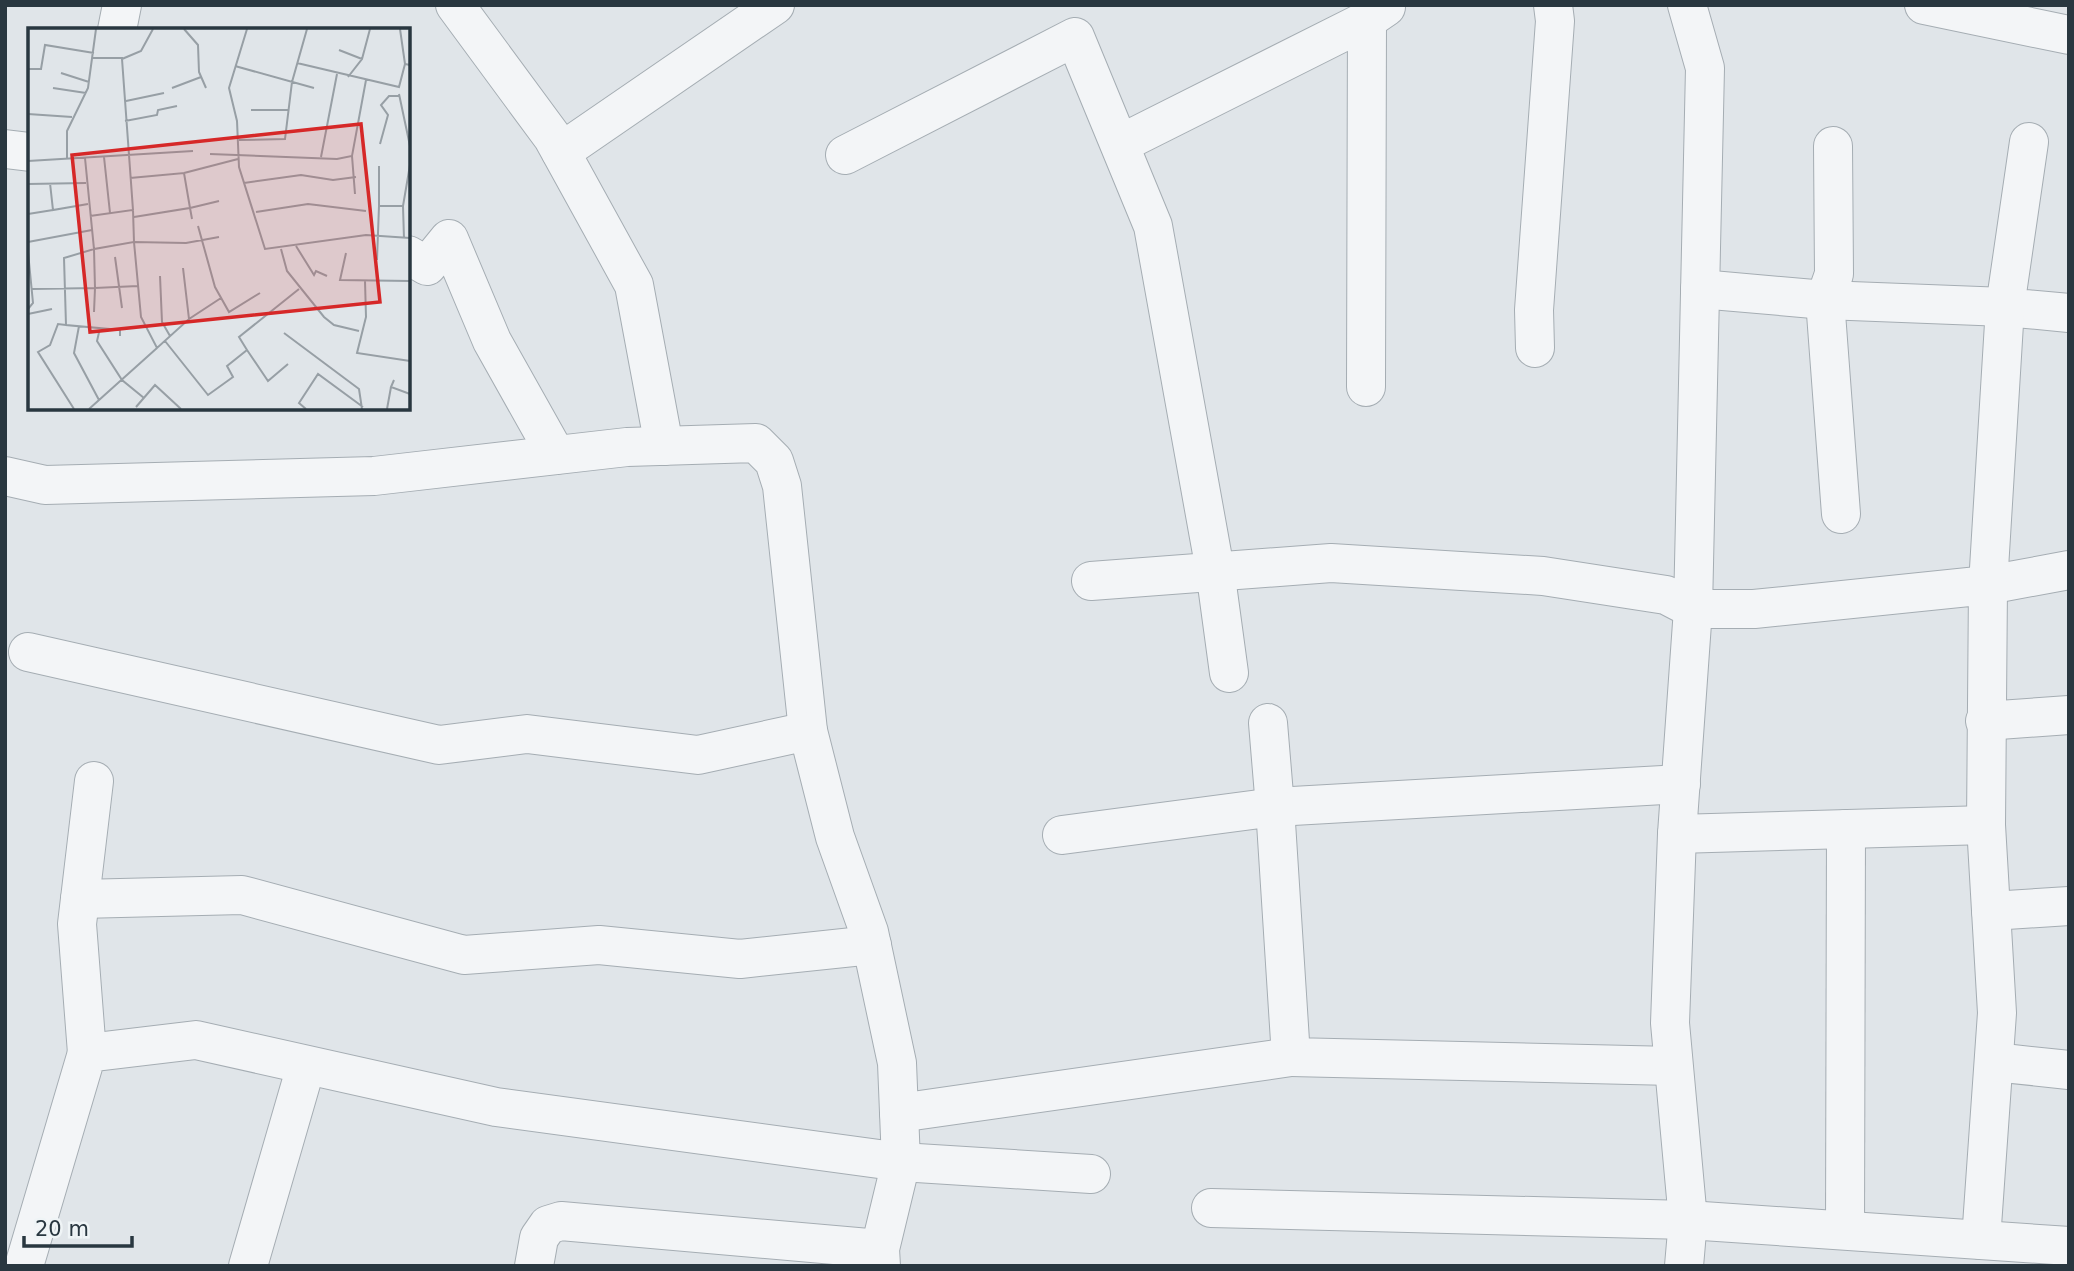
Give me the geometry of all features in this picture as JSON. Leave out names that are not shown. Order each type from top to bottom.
[{"type":"street","points":[[117,28],[122,5]]},
{"type":"street","points":[[456,5],[561,152],[634,285],[664,446]]},
{"type":"street","points":[[561,152],[775,5]]},
{"type":"street","points":[[1535,348],[1534,310],[1555,21],[1553,5]]},
{"type":"street","points":[[1684,1266],[1688,1220],[1670,1023],[1677,834],[1693,609],[1705,68],[1687,5]]},
{"type":"street","points":[[1924,5],[2004,14],[2069,35]]},
{"type":"street","points":[[1120,145],[1378,13],[1366,387]]},
{"type":"street","points":[[845,155],[1074,37],[1153,226],[1215,570],[1229,673]]},
{"type":"street","points":[[1981,1240],[1997,1013],[1986,825],[1988,585],[2005,307],[2029,142]]},
{"type":"street","points":[[1833,146],[1834,274],[1825,300],[1841,514]]},
{"type":"street","points":[[5,149],[28,152]]},
{"type":"street","points":[[410,256],[427,266],[449,239],[492,341],[556,455]]},
{"type":"street","points":[[1700,289],[1825,300],[2005,307],[2069,313]]},
{"type":"street","points":[[5,476],[45,485],[202,483],[374,476],[627,447],[755,443],[775,461],[782,486],[808,731],[835,837],[872,945],[897,1063],[901,1162],[881,1257],[561,1221],[548,1225],[539,1238],[534,1266]]},
{"type":"street","points":[[1091,581],[1331,563],[1543,576],[1666,595],[1693,609],[1754,609],[1988,585],[2069,570]]},
{"type":"street","points":[[28,652],[439,745],[527,734],[698,755],[808,731]]},
{"type":"street","points":[[1985,721],[2069,715]]},
{"type":"street","points":[[1268,723],[1291,1057]]},
{"type":"street","points":[[24,1266],[86,1053],[77,924],[94,781]]},
{"type":"street","points":[[1062,835],[1275,807],[1681,784]]},
{"type":"street","points":[[1677,834],[1986,825]]},
{"type":"street","points":[[1845,1230],[1846,829]]},
{"type":"street","points":[[80,899],[242,895],[464,955],[599,945],[740,959],[872,945]]},
{"type":"street","points":[[1991,911],[2069,906]]},
{"type":"street","points":[[86,1053],[196,1040],[496,1107],[901,1162],[1091,1174]]},
{"type":"street","points":[[899,1113],[1291,1057],[1673,1066]]},
{"type":"street","points":[[1994,1062],[2069,1070]]},
{"type":"street","points":[[248,1266],[306,1066]]},
{"type":"street","points":[[1211,1208],[1688,1220],[2069,1246]]}]
